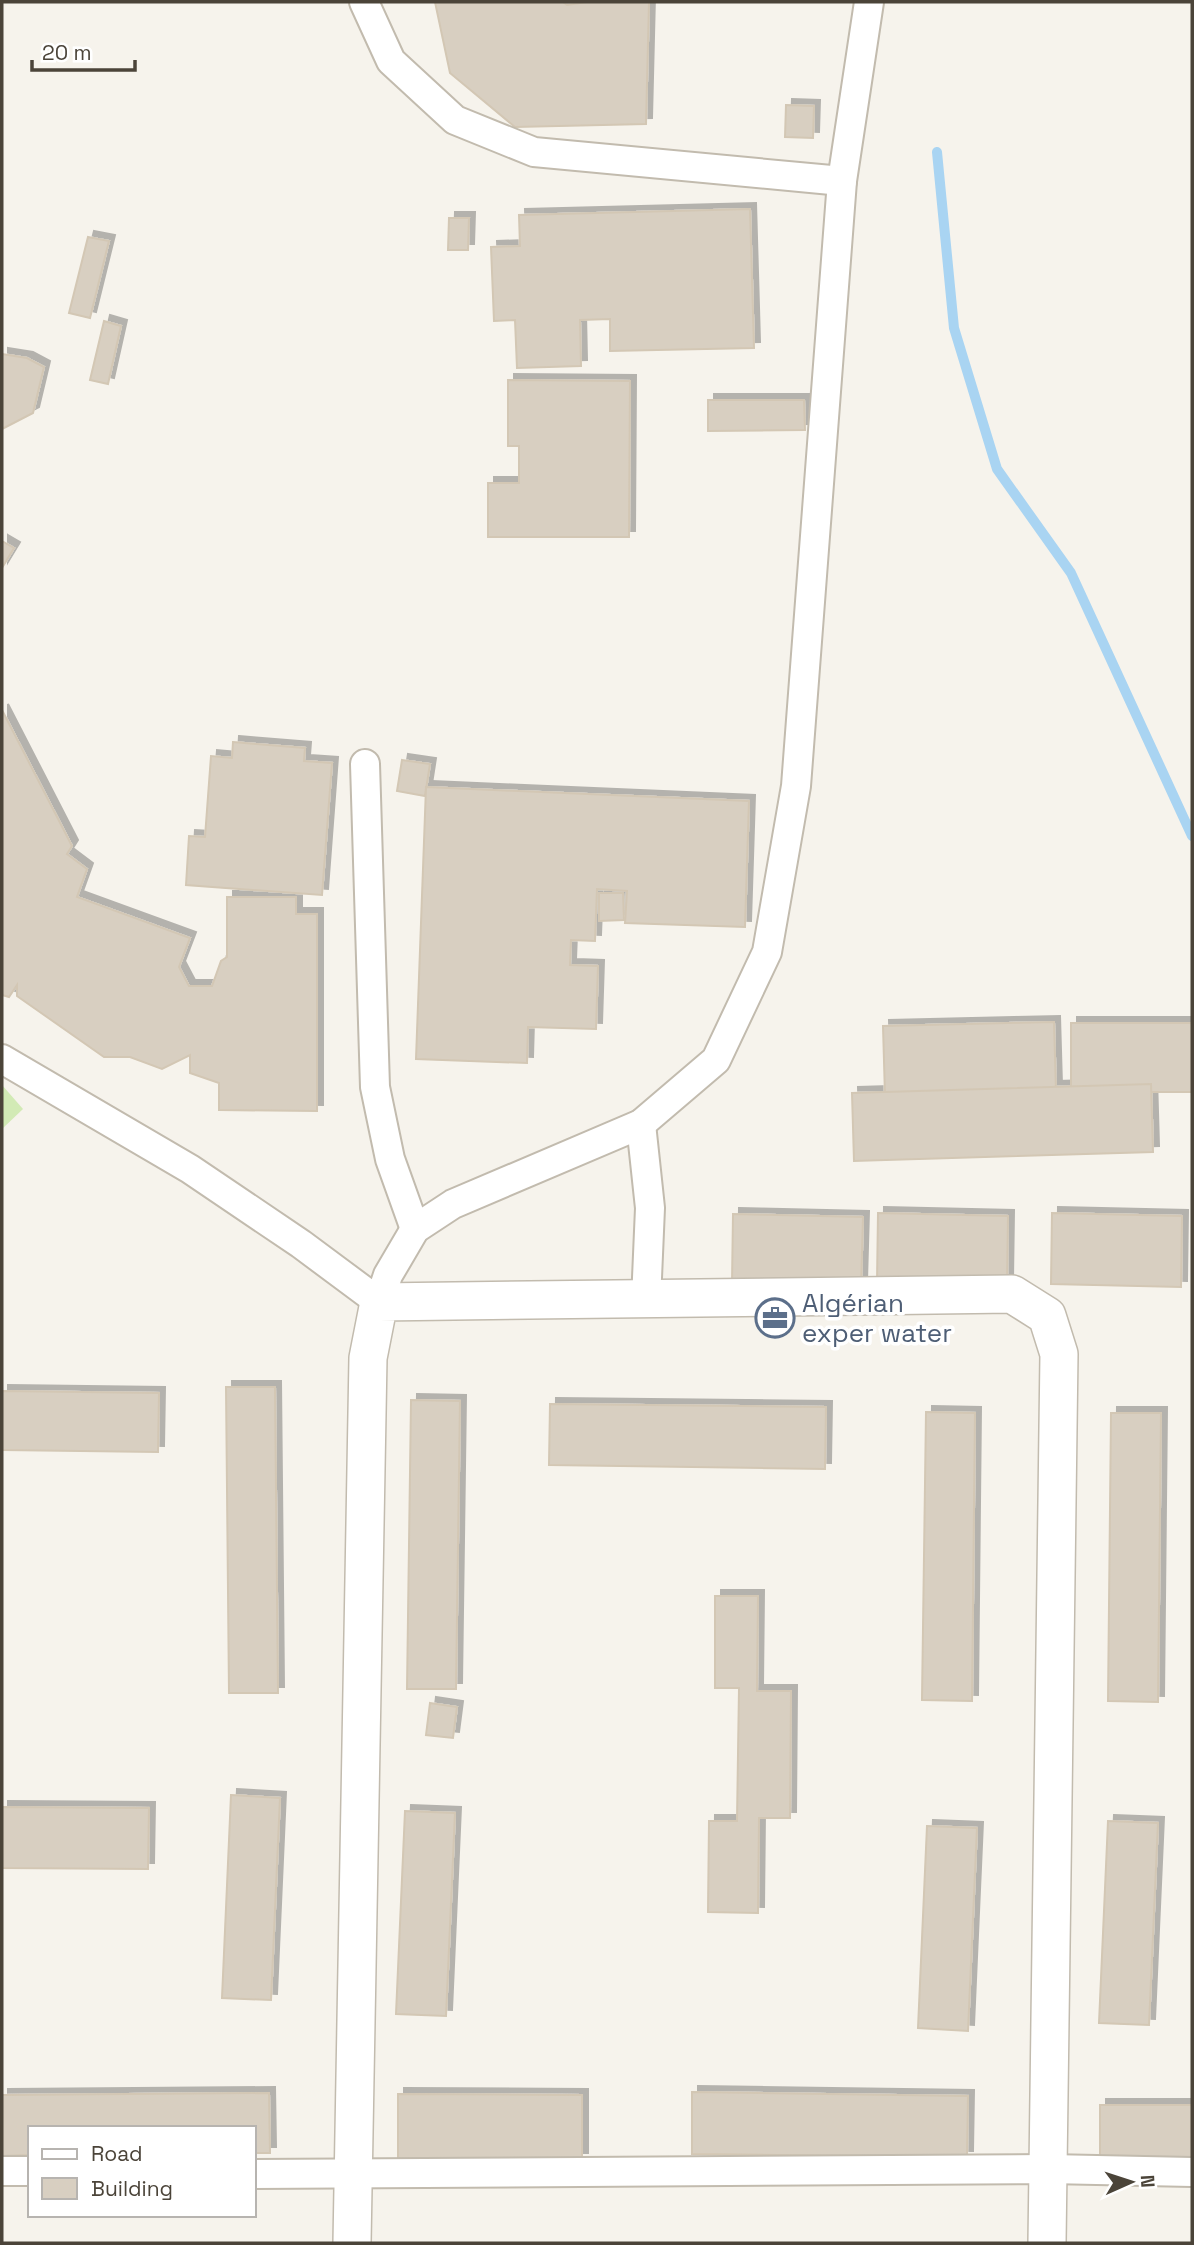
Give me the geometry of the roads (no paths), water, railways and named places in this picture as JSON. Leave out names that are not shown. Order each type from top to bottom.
[{"type":"street","points":[[364,2],[391,61],[455,120],[534,152],[842,181]]},
{"type":"street","points":[[352,2243],[368,1358],[379,1302],[388,1275],[415,1229],[453,1204],[641,1124],[716,1060],[767,952],[796,786],[842,181],[869,2]]},
{"type":"street","points":[[365,764],[374,1087],[390,1159],[415,1229]]},
{"type":"street","points":[[2,1059],[190,1169],[379,1302],[646,1301],[1012,1294],[1047,1316],[1059,1354],[1047,2243]]},
{"type":"street","points":[[641,1124],[650,1208],[646,1301]]},
{"type":"street","points":[[256,2174],[1049,2169],[1192,2172]]},
{"type":"street","points":[[2,2171],[28,2171]]},
{"type":"waterway","points":[[937,152],[954,328],[997,469],[1071,573],[1192,836]]},
{"type":"place","name":"Algérian exper water","points":[[775,1318]]}]
